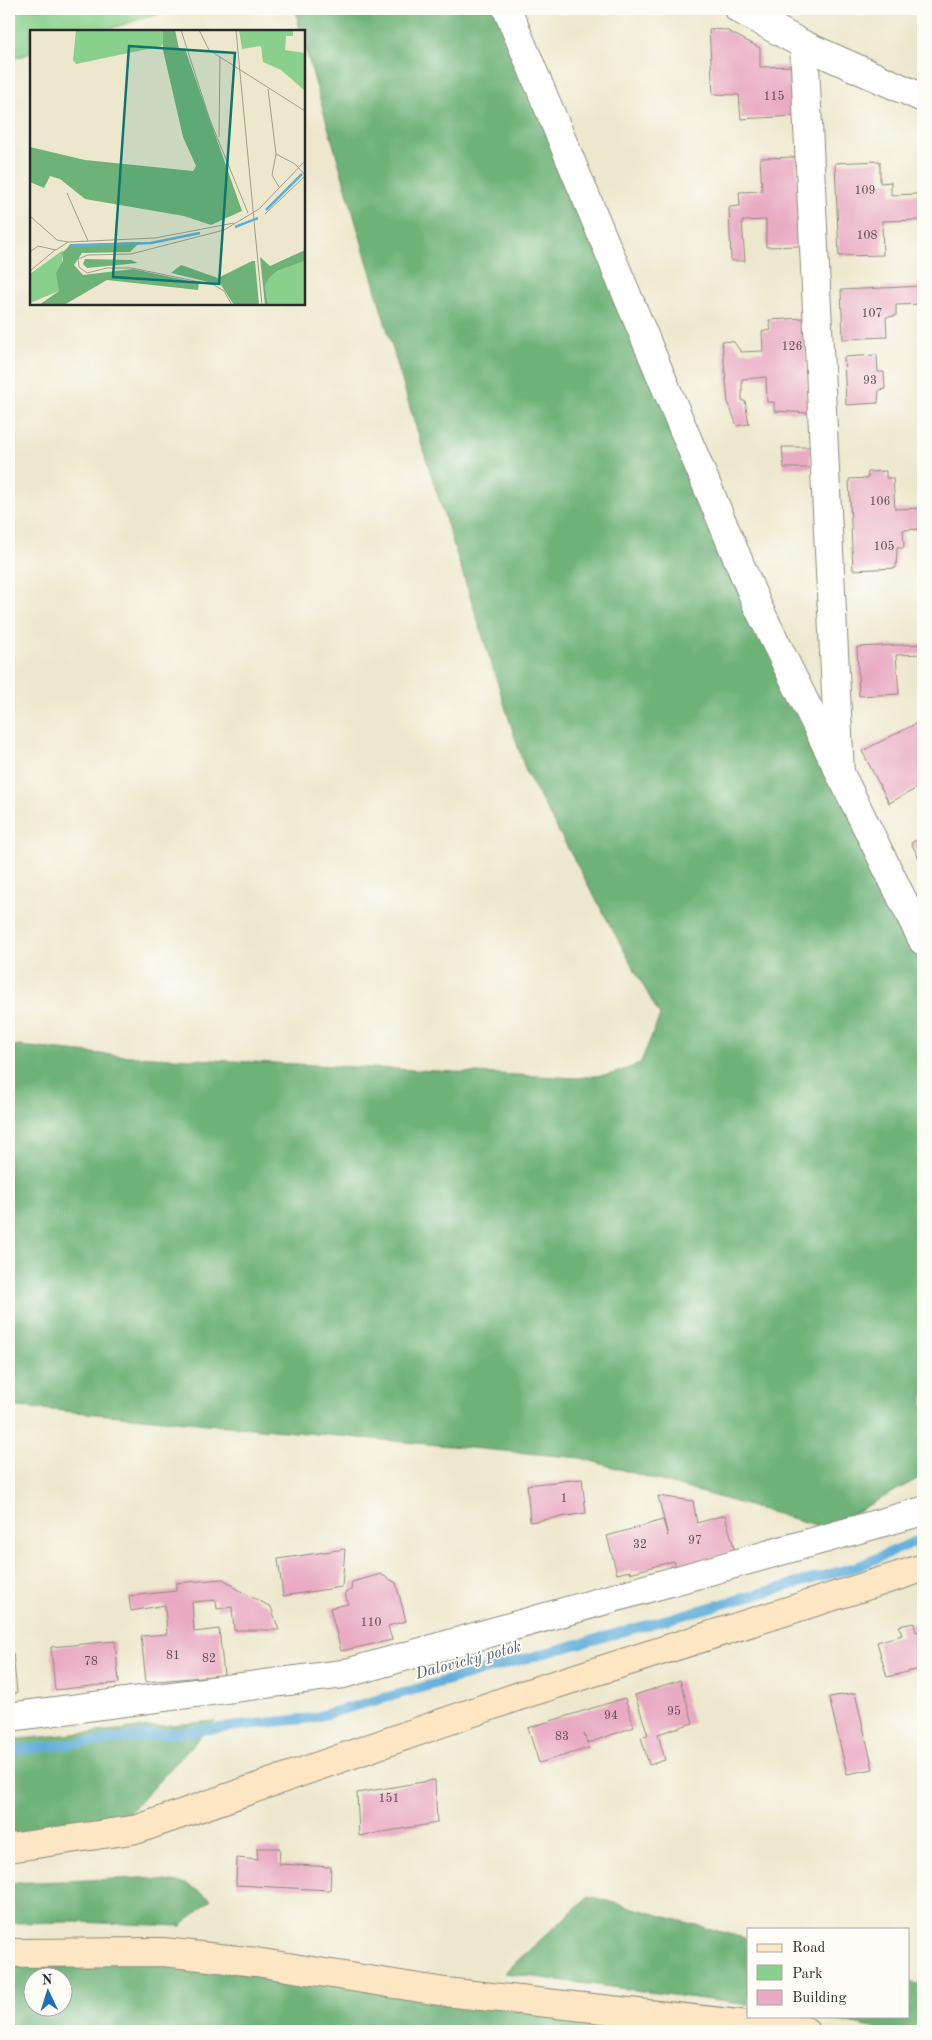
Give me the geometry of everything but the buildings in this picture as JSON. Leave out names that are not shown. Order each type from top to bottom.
[{"type":"main road","points":[[9,1848],[138,1829],[525,1694],[923,1568]]},
{"type":"main road","points":[[9,1953],[163,1952],[256,1962],[445,1992],[805,2031]]},
{"type":"street","points":[[507,9],[522,49],[757,606],[923,941]]},
{"type":"street","points":[[739,9],[804,45],[923,98]]},
{"type":"street","points":[[804,45],[840,774]]},
{"type":"street","points":[[9,1716],[343,1674],[923,1511]]},
{"type":"green space","points":[[9,9],[174,9],[105,30],[30,30],[30,53],[9,60]]},
{"type":"green space","points":[[296,9],[495,9],[757,616],[923,956],[923,1476],[826,1528],[581,1458],[9,1406],[9,1045],[111,1055],[577,1078],[612,1074],[640,1064],[660,1016],[526,772],[410,408],[305,47],[305,30],[300,30]]},
{"type":"green space","points":[[215,1721],[130,1812],[9,1842],[9,1740]]},
{"type":"green space","points":[[143,1878],[187,1884],[211,1899],[181,1926],[75,1922],[9,1923],[9,1883]]},
{"type":"green space","points":[[589,1896],[747,1939],[747,2005],[504,1973]]},
{"type":"green space","points":[[168,1959],[691,2031],[9,2031],[9,1967]]},
{"type":"green space","points":[[910,1982],[923,1985],[923,2031],[886,2031],[826,2018],[910,2018]]},
{"type":"waterway","name":"Dalovický potok","points":[[9,1751],[312,1718],[859,1566],[923,1538]]}]
